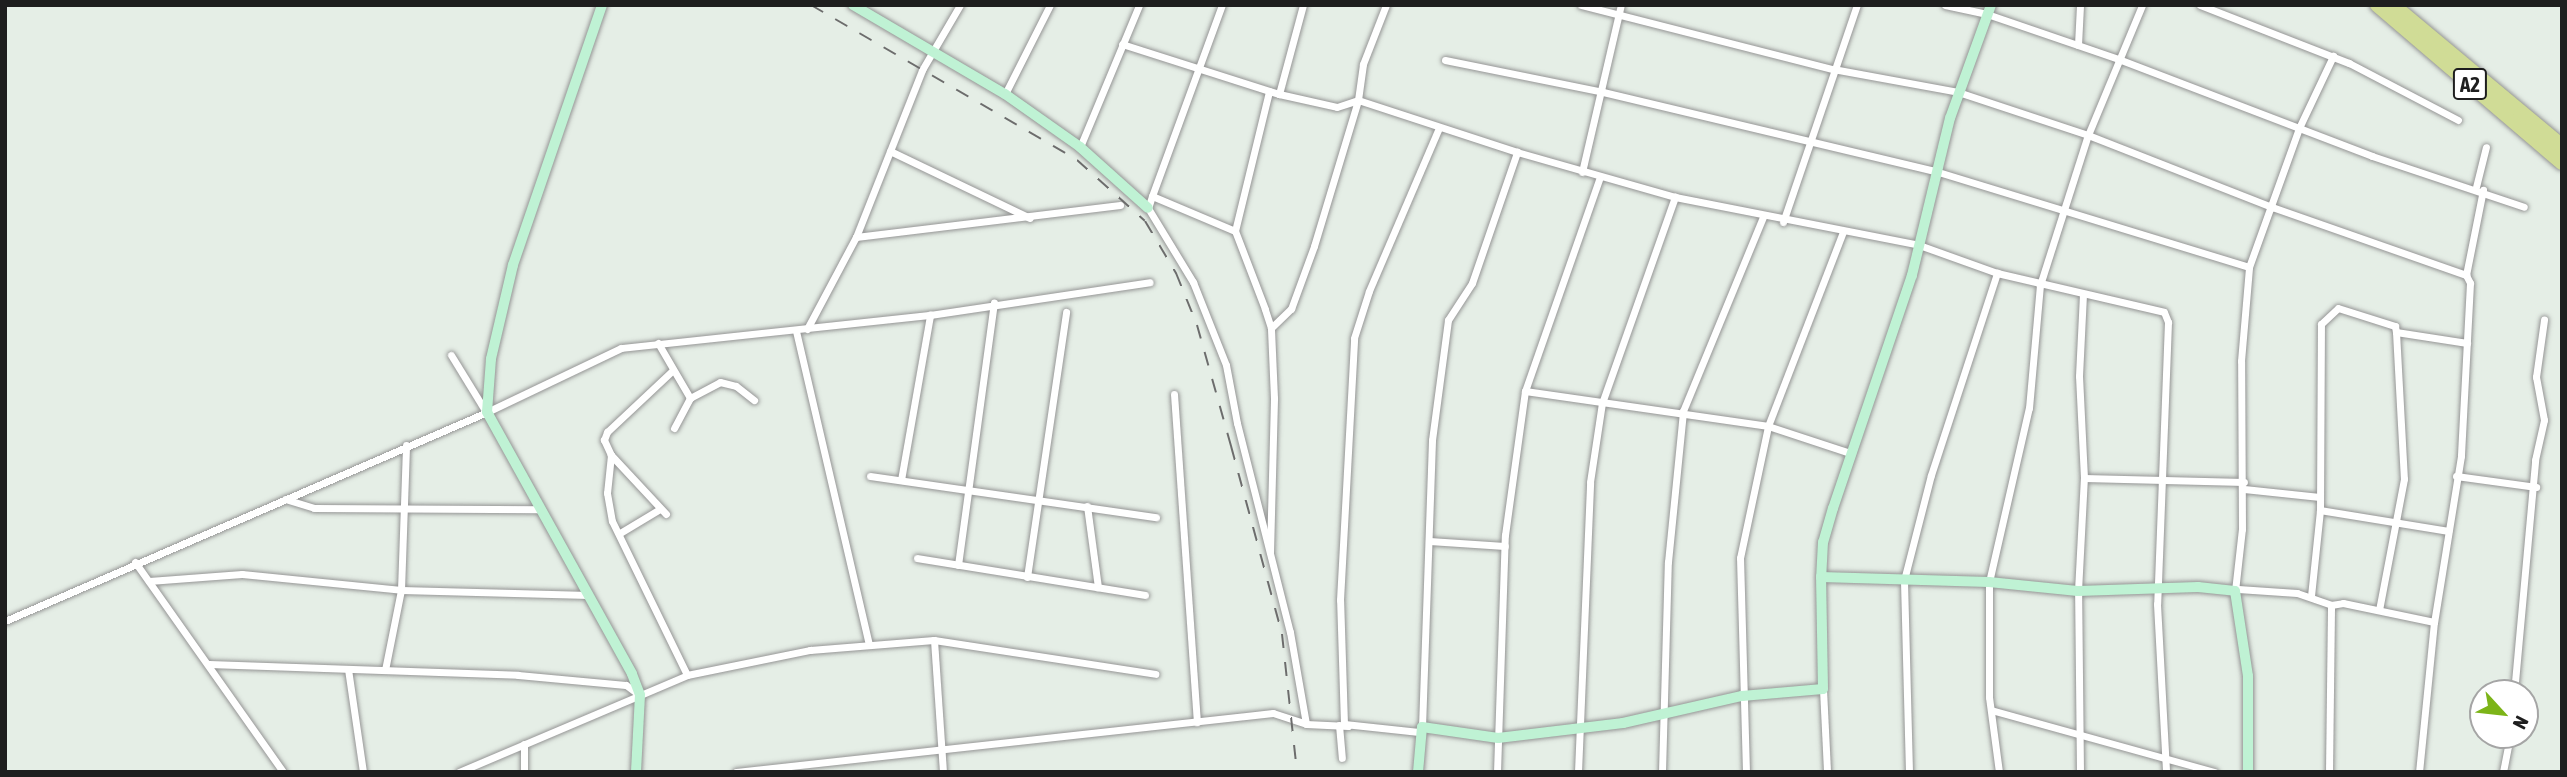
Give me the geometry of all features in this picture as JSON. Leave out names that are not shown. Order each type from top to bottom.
[{"type":"highway","name":"A2","points":[[2377,5],[2562,163]]},
{"type":"highway","name":"A2","points":[[2393,5],[2562,146]]},
{"type":"street","points":[[487,412],[491,359],[513,265],[602,5]]},
{"type":"street","points":[[807,329],[856,237],[932,51],[960,5]]},
{"type":"street","points":[[1005,94],[1050,5]]},
{"type":"street","points":[[1080,147],[1139,5]]},
{"type":"street","points":[[1222,5],[1150,202],[1193,282],[1226,365],[1270,552],[1306,724]]},
{"type":"street","points":[[1279,94],[1303,5]]},
{"type":"street","points":[[1271,328],[1291,309],[1358,100],[1363,64],[1386,5]]},
{"type":"street","points":[[1581,5],[1833,69],[1958,92],[2088,135],[2272,207],[2466,275]]},
{"type":"street","points":[[1582,172],[1603,92],[1621,5]]},
{"type":"street","points":[[1783,222],[1857,5]]},
{"type":"street","points":[[1945,5],[1989,9],[2299,128],[2524,207]]},
{"type":"street","points":[[2078,45],[2080,5]]},
{"type":"street","points":[[1999,772],[1991,710],[1989,582],[2029,408],[2040,285],[2062,208],[2088,135],[2142,5]]},
{"type":"street","points":[[2200,5],[2333,57],[2451,113],[2458,120]]},
{"type":"street","points":[[861,7],[1005,94],[1080,147],[1150,202],[1235,232]]},
{"type":"street","points":[[1827,772],[1821,577],[1823,542],[1850,453],[1876,385],[1919,245],[1958,92],[1989,9]]},
{"type":"street","points":[[1122,44],[1198,71],[1279,94],[1337,107],[1358,100],[1582,172],[1675,197],[1783,222],[1919,245],[1997,273],[2040,285],[2159,308],[2167,316],[2161,589],[2157,604],[2166,772]]},
{"type":"street","points":[[2248,772],[2248,676],[2237,590],[2244,485],[2241,360],[2249,267],[2299,128],[2333,57]]},
{"type":"street","points":[[1445,60],[1603,92],[1936,171],[2249,267]]},
{"type":"street","points":[[1269,91],[1235,232],[1271,328],[1270,552]]},
{"type":"street","points":[[1348,726],[1343,718],[1340,600],[1354,338],[1369,291],[1439,128]]},
{"type":"street","points":[[2419,772],[2434,622],[2456,476],[2466,343],[2466,275],[2486,147]]},
{"type":"street","points":[[890,151],[1031,218]]},
{"type":"street","points":[[1418,772],[1432,440],[1448,320],[1472,283],[1517,152]]},
{"type":"street","points":[[1497,772],[1505,546],[1525,391],[1600,177]]},
{"type":"street","points":[[1578,772],[1590,482],[1601,403],[1675,197]]},
{"type":"street","points":[[856,237],[1031,218],[1120,205]]},
{"type":"street","points":[[1662,772],[1668,562],[1682,411],[1763,217]]},
{"type":"street","points":[[1746,772],[1740,558],[1768,426],[1843,232]]},
{"type":"street","points":[[1909,772],[1904,580],[1930,475],[1997,273]]},
{"type":"street","points":[[5,621],[135,562],[487,412],[621,348],[930,315],[995,302],[1150,282]]},
{"type":"street","points":[[2080,772],[2078,591],[2084,478],[2079,376],[2083,294]]},
{"type":"street","points":[[958,565],[995,302]]},
{"type":"street","points":[[2311,596],[2320,510],[2322,318],[2338,308],[2395,326],[2396,332],[2404,479],[2399,523],[2379,610]]},
{"type":"street","points":[[1027,577],[1066,312]]},
{"type":"street","points":[[901,480],[930,315]]},
{"type":"street","points":[[2515,679],[2544,420],[2536,377],[2544,320]]},
{"type":"street","points":[[796,331],[869,645]]},
{"type":"street","points":[[2396,332],[2466,343]]},
{"type":"street","points":[[658,343],[671,372],[690,398]]},
{"type":"street","points":[[452,355],[487,412],[589,595],[640,695],[636,772]]},
{"type":"street","points":[[621,533],[663,511],[611,455],[604,440],[607,432],[671,372]]},
{"type":"street","points":[[674,428],[690,398],[720,382],[736,386],[754,400]]},
{"type":"street","points":[[1525,391],[1601,403],[1682,411],[1768,426],[1850,453]]},
{"type":"street","points":[[1174,394],[1197,722]]},
{"type":"street","points":[[385,670],[401,590],[407,509],[406,445]]},
{"type":"street","points":[[611,455],[607,493],[612,522],[621,533],[687,675]]},
{"type":"street","points":[[870,476],[1156,517]]},
{"type":"street","points":[[2456,476],[2536,487]]},
{"type":"street","points":[[2084,478],[2244,485],[2320,497]]},
{"type":"street","points":[[284,499],[314,508],[539,509]]},
{"type":"street","points":[[1087,506],[1098,587]]},
{"type":"street","points":[[2320,510],[2448,531]]},
{"type":"street","points":[[1429,541],[1505,546]]},
{"type":"street","points":[[917,558],[1145,595]]},
{"type":"street","points":[[135,562],[284,772]]},
{"type":"street","points":[[149,582],[242,574],[401,590],[589,595]]},
{"type":"street","points":[[1821,577],[1989,582],[2078,591],[2237,590],[2311,596],[2331,605],[2379,610],[2434,622]]},
{"type":"street","points":[[2329,772],[2331,605]]},
{"type":"street","points":[[934,640],[943,772]]},
{"type":"street","points":[[459,772],[687,675],[719,665],[869,645],[934,640],[1155,674]]},
{"type":"street","points":[[209,664],[518,674],[626,685],[640,695]]},
{"type":"street","points":[[348,669],[363,772]]},
{"type":"street","points":[[736,772],[1273,713],[1306,724],[1421,730],[1498,738],[1579,730],[1742,696],[1824,689]]},
{"type":"street","points":[[1991,710],[2079,732],[2215,772]]},
{"type":"street","points":[[1339,725],[1342,758]]},
{"type":"street","points":[[524,744],[524,772]]},
{"type":"street","points":[[2503,772],[2507,749]]},
{"type":"railway","points":[[811,5],[1077,160],[1145,221],[1176,273],[1197,325],[1231,446],[1282,634],[1297,772]]}]
